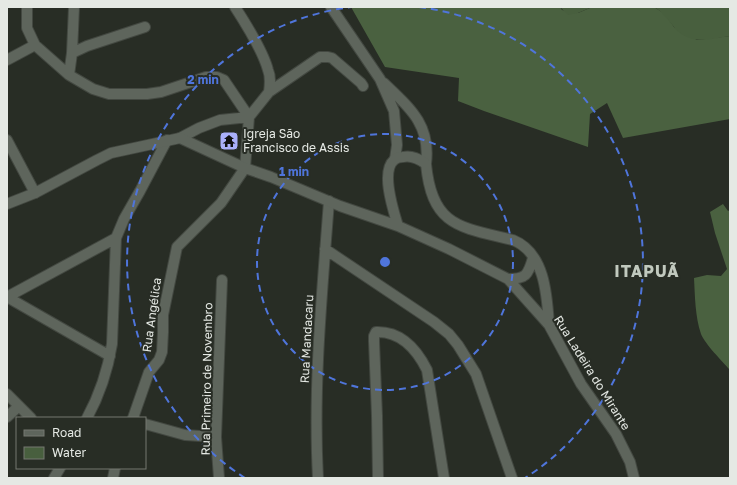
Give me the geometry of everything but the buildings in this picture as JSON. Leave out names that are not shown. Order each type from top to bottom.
[{"type":"street","points":[[27,7],[27,28],[35,45],[69,74],[93,89],[109,94],[146,94],[161,92],[206,77],[217,77],[224,80],[249,117]]},
{"type":"street","points":[[69,74],[72,53],[74,7]]},
{"type":"street","points":[[235,7],[269,71],[270,92]]},
{"type":"street","points":[[331,7],[380,79],[394,111],[397,145],[395,159],[391,164],[388,174],[388,184],[391,202],[398,226]]},
{"type":"street","points":[[72,53],[87,46],[145,27]]},
{"type":"street","points":[[7,60],[35,45]]},
{"type":"street","points":[[7,204],[35,193],[111,153],[180,138],[199,128],[220,120],[249,117],[270,92],[320,57],[332,58],[363,86]]},
{"type":"street","points":[[380,79],[411,110],[424,132],[427,156],[427,178],[431,194],[436,205],[453,223],[463,228],[519,243],[527,249],[543,278],[548,298],[549,325]]},
{"type":"street","name":"Rua Angélica","points":[[133,417],[150,372],[159,360],[162,352],[162,315],[177,247],[221,203],[245,168],[249,117]]},
{"type":"street","name":"Rua Ladeira do Mirante","points":[[180,138],[245,168],[271,177],[329,202],[398,226],[449,249],[508,280],[549,325],[581,384],[616,434],[630,462],[634,478]]},
{"type":"street","points":[[7,140],[35,193]]},
{"type":"street","points":[[88,417],[94,405],[110,356],[112,344],[116,238],[124,219],[166,140]]},
{"type":"street","points":[[395,159],[414,156],[426,164]]},
{"type":"street","name":"Rua Mandacaru","points":[[318,478],[316,436],[318,342],[329,202]]},
{"type":"street","points":[[7,297],[116,238]]},
{"type":"street","points":[[325,249],[434,322],[449,334],[458,345],[476,374],[512,478]]},
{"type":"street","points":[[508,280],[525,277],[533,258]]},
{"type":"street","name":"Rua Primeiro de Novembro","points":[[219,478],[216,437],[222,280]]},
{"type":"street","points":[[7,297],[110,356]]},
{"type":"street","points":[[378,478],[374,336],[376,332],[397,335],[412,348],[422,360],[427,370],[444,478]]},
{"type":"street","points":[[7,394],[30,417]]},
{"type":"street","points":[[7,416],[19,406]]},
{"type":"street","points":[[146,424],[185,435],[216,437]]},
{"type":"street","points":[[54,478],[59,469]]},
{"type":"shaded area","points":[[351,7],[560,7],[562,10],[578,13],[592,7],[654,7],[665,14],[674,27],[697,40],[730,36],[730,119],[623,138],[607,103],[590,114],[588,147],[458,101],[459,78],[385,67]]},
{"type":"shaded area","points":[[723,204],[728,211],[730,210],[730,370],[701,334],[696,313],[694,278],[707,275],[721,276],[727,269],[715,233],[710,212]]},
{"type":"water","points":[[560,7],[592,7],[578,13],[568,15]]},
{"type":"water","points":[[654,7],[730,7],[730,36],[700,40],[687,37],[680,33],[662,13]]},
{"type":"place","name":"Igreja São Francisco de Assis","points":[[229,141]]},
{"type":"district","name":"ITAPUÃ","points":[[647,271]]}]
